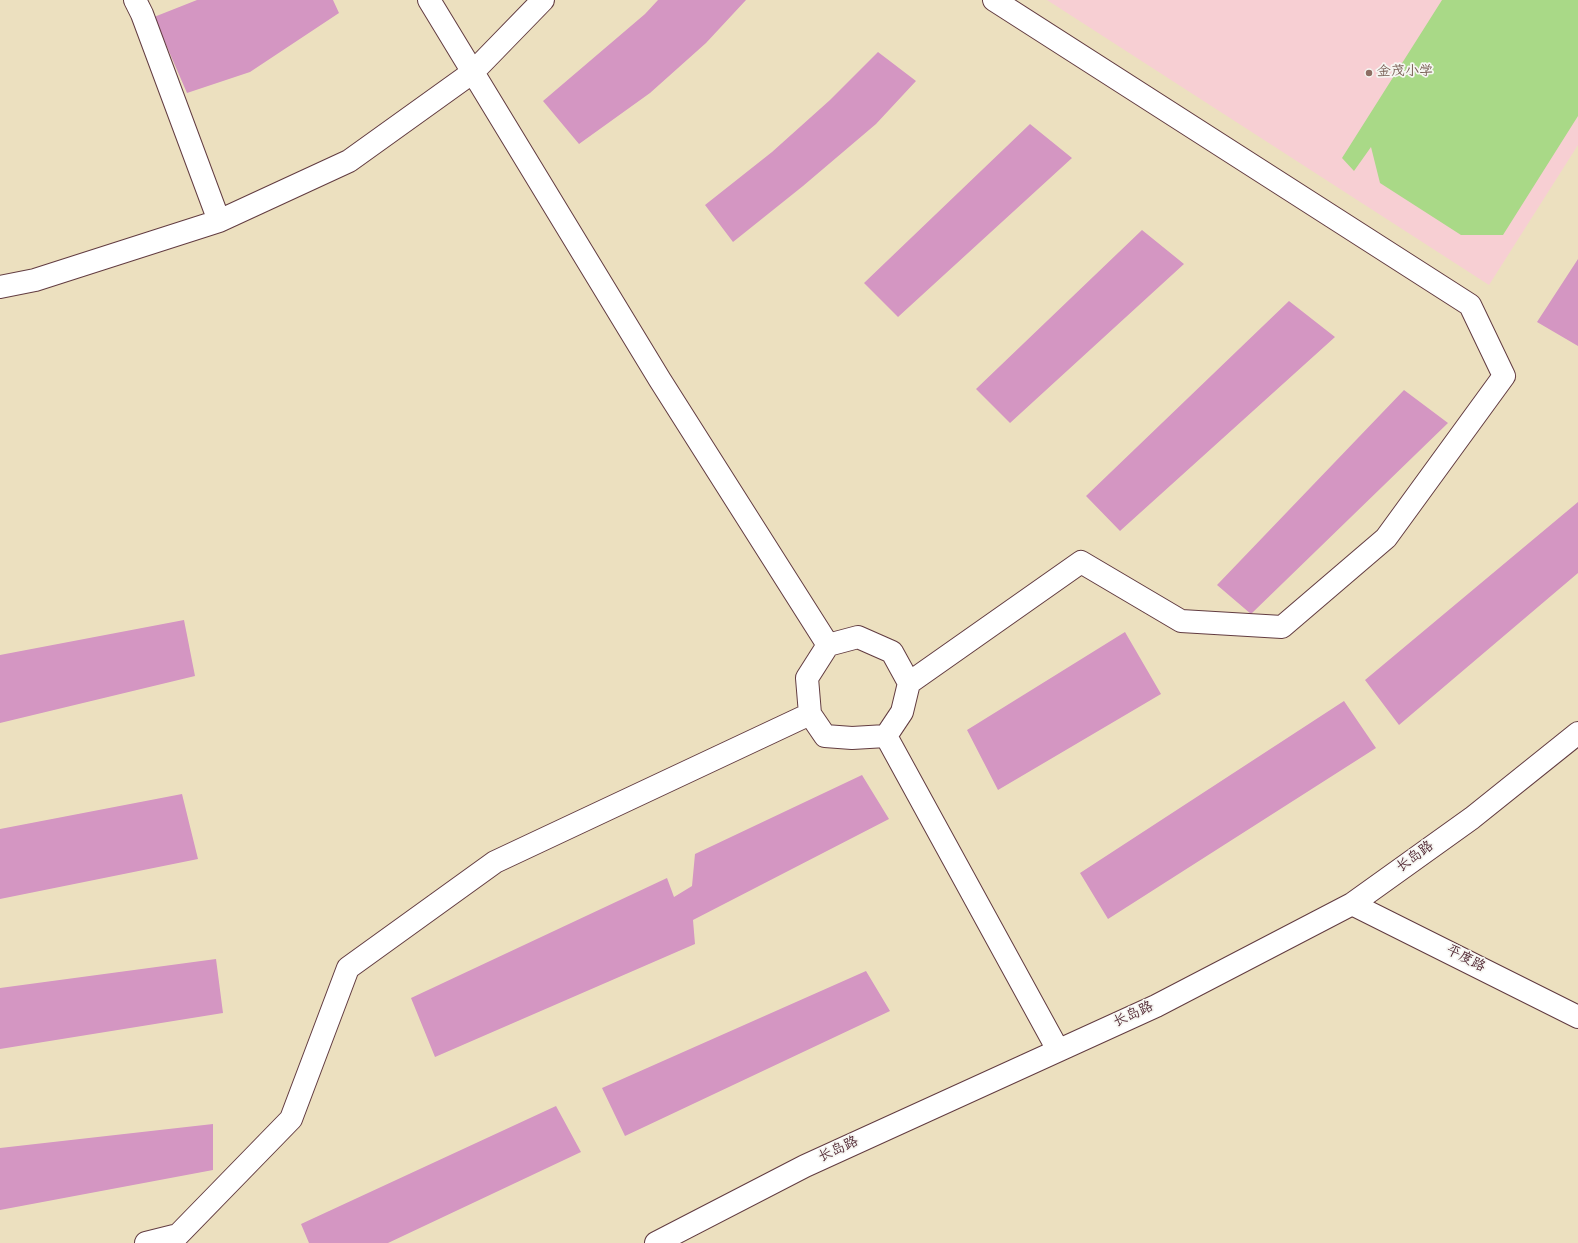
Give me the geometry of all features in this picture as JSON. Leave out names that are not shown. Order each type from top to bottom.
[{"type":"street","points":[[135,0],[142,14],[219,221]]},
{"type":"street","points":[[429,0],[660,380],[828,645]]},
{"type":"street","points":[[0,287],[35,280],[219,221],[348,161],[473,72],[543,0]]},
{"type":"street","points":[[886,736],[902,712],[909,683],[1082,562],[1181,621],[1282,627],[1386,538],[1504,376],[1470,305],[994,0]]},
{"type":"street","points":[[886,736],[852,738],[825,736],[810,714],[807,678],[828,645],[858,637],[892,652],[909,683]]},
{"type":"street","points":[[146,1243],[178,1235],[291,1119],[348,968],[495,862],[810,714]]},
{"type":"street","name":"长岛路","points":[[656,1243],[805,1166],[1156,1006],[1352,904],[1472,818],[1578,734]]},
{"type":"street","points":[[886,736],[1058,1050]]},
{"type":"street","name":"平度路","points":[[1352,904],[1578,1017]]},
{"type":"shaded area","name":"金茂小学","points":[[1047,0],[1578,0],[1578,145],[1489,285]]},
{"type":"green space","points":[[1442,0],[1578,0],[1578,116],[1503,235],[1461,235],[1380,183],[1371,147],[1354,171],[1342,158]]},
{"type":"building","points":[[197,0],[333,0],[339,13],[250,72],[187,93],[154,17]]},
{"type":"building","points":[[658,0],[746,0],[706,43],[650,93],[579,144],[543,101],[645,14]]},
{"type":"building","points":[[878,52],[916,81],[876,124],[803,186],[733,242],[705,205],[772,152],[830,100]]},
{"type":"building","points":[[1030,124],[1072,158],[898,317],[864,283]]},
{"type":"building","points":[[1142,230],[1184,264],[1010,423],[976,389]]},
{"type":"building","points":[[1578,259],[1578,346],[1537,322]]},
{"type":"building","points":[[1289,301],[1335,337],[1120,531],[1086,496]]},
{"type":"building","points":[[1404,390],[1448,423],[1251,614],[1217,585]]},
{"type":"building","points":[[1578,502],[1578,573],[1399,725],[1365,680]]},
{"type":"building","points":[[184,620],[195,676],[0,723],[0,655]]},
{"type":"building","points":[[1125,632],[1161,694],[998,790],[967,730]]},
{"type":"building","points":[[1344,701],[1376,748],[1108,919],[1080,873]]},
{"type":"building","points":[[862,775],[889,819],[693,920],[695,944],[435,1057],[411,998],[667,878],[674,897],[692,886],[695,854]]},
{"type":"building","points":[[182,794],[198,859],[0,899],[0,829]]},
{"type":"building","points":[[216,959],[223,1013],[0,1049],[0,988]]},
{"type":"building","points":[[866,971],[890,1011],[625,1136],[602,1088]]},
{"type":"building","points":[[556,1106],[581,1152],[388,1243],[309,1243],[301,1224]]},
{"type":"building","points":[[213,1124],[213,1170],[0,1210],[0,1148]]},
{"type":"place","name":"金茂小学","points":[[1369,73]]}]
